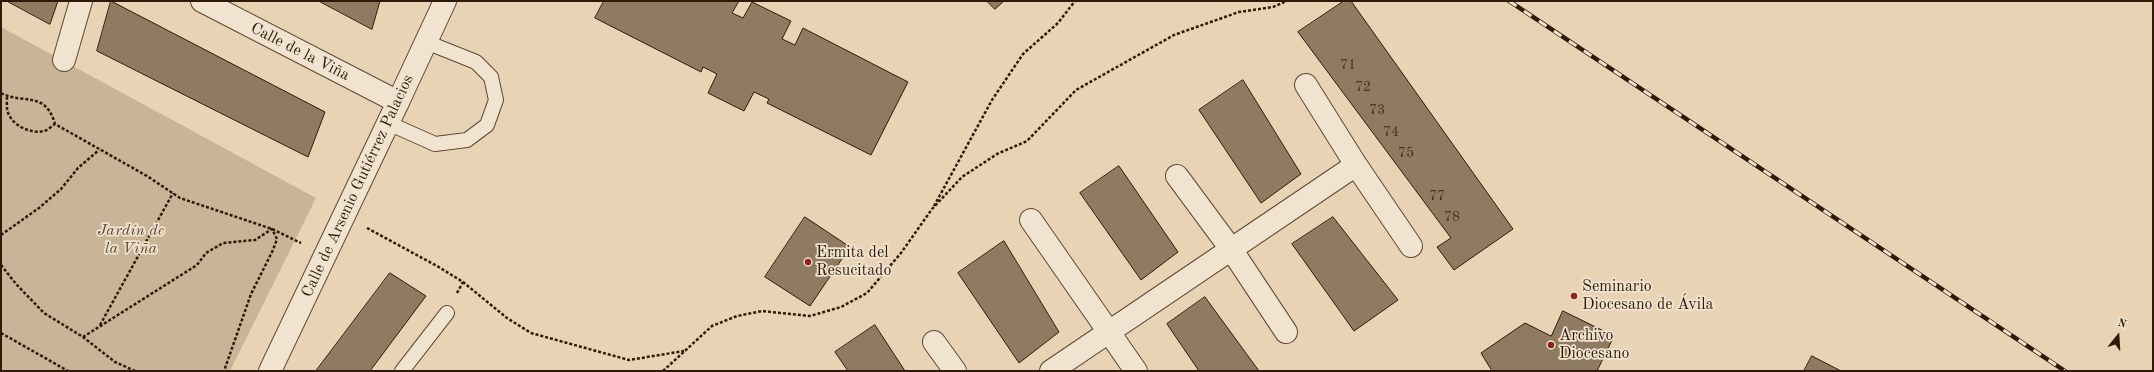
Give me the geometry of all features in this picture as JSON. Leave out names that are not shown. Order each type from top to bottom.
[{"type":"street","points":[[64,60],[81,1]]},
{"type":"street","name":"Calle de la Viña","points":[[202,1],[398,102]]},
{"type":"street","name":"Calle de Arsenio Gutiérrez Palacios","points":[[270,371],[445,1]]},
{"type":"street","points":[[1306,85],[1356,165],[1411,246]]},
{"type":"street","points":[[1051,371],[1356,165]]},
{"type":"street","points":[[1177,176],[1231,249],[1286,332]]},
{"type":"street","points":[[1031,220],[1136,371]]},
{"type":"street","points":[[934,342],[956,371]]},
{"type":"lane","points":[[388,123],[435,144],[467,140],[487,125],[496,100],[492,77],[476,62],[426,42]]},
{"type":"lane","points":[[402,371],[446,313]]},
{"type":"path","points":[[932,210],[992,100],[1023,54],[1058,23],[1075,1]]},
{"type":"path","points":[[663,371],[712,326],[737,316],[762,311],[810,316],[848,304],[867,293],[932,210],[962,177],[998,154],[1027,141],[1076,90],[1111,69],[1174,36],[1239,12],[1273,7],[1287,1]]},
{"type":"path","points":[[1,94],[7,97],[27,98],[40,103],[51,111],[55,124],[180,198],[272,229],[325,255]]},
{"type":"path","points":[[7,97],[8,115],[22,128],[32,131],[45,131],[55,124]]},
{"type":"path","points":[[1,235],[39,208],[61,189],[78,168],[99,150]]},
{"type":"path","points":[[100,325],[173,193]]},
{"type":"path","points":[[343,216],[437,266],[463,282],[507,318],[531,333],[629,360],[686,351]]},
{"type":"path","points":[[83,337],[100,325],[123,313],[173,278],[197,265],[206,253],[223,242],[255,240],[272,229]]},
{"type":"path","points":[[224,371],[251,294],[274,250],[277,239],[272,229]]},
{"type":"path","points":[[1,264],[37,307],[55,322],[63,324],[83,337],[115,362],[135,371]]},
{"type":"path","points":[[1,333],[68,371]]},
{"type":"green space","name":"Jardín de la Viña","points":[[1,27],[316,198],[230,371],[1,371]]},
{"type":"building","points":[[7,1],[58,1],[50,24]]},
{"type":"building","points":[[111,1],[325,112],[308,157],[97,51]]},
{"type":"building","points":[[319,1],[380,1],[372,29]]},
{"type":"building","points":[[604,1],[739,1],[732,13],[743,18],[752,2],[791,21],[782,39],[795,45],[803,28],[908,82],[871,155],[767,103],[769,99],[754,92],[744,111],[708,93],[717,74],[703,67],[701,72],[595,18]]},
{"type":"building","points":[[987,1],[1004,1],[995,9]]},
{"type":"building","points":[[1344,1],[1351,1],[1513,229],[1454,270],[1437,247],[1451,238],[1298,32]]},
{"type":"building","points":[[1243,80],[1301,174],[1261,203],[1199,110]]},
{"type":"building","points":[[1119,166],[1178,252],[1141,280],[1080,193]]},
{"type":"building","name":"Ermita del Resucitado","points":[[805,217],[850,247],[810,306],[765,277]]},
{"type":"building","points":[[1333,217],[1398,300],[1354,331],[1292,244]]},
{"type":"building","points":[[1004,241],[1059,332],[1019,363],[958,273]]},
{"type":"building","points":[[390,273],[426,296],[370,371],[316,371]]},
{"type":"building","points":[[1205,297],[1259,371],[1199,371],[1167,324]]},
{"type":"building","name":"Archivo Diocesano","points":[[1563,311],[1614,336],[1597,371],[1492,371],[1481,353],[1525,323],[1551,336]]},
{"type":"building","points":[[875,325],[905,371],[848,371],[835,352]]},
{"type":"building","points":[[1812,356],[1841,371],[1804,371]]},
{"type":"railway","points":[[1509,1],[2065,371]]},
{"type":"place","name":"Ermita del Resucitado","points":[[808,262]]},
{"type":"place","name":"Seminario Diocesano de Ávila","points":[[1574,296]]},
{"type":"place","name":"Archivo Diocesano","points":[[1551,345]]}]
